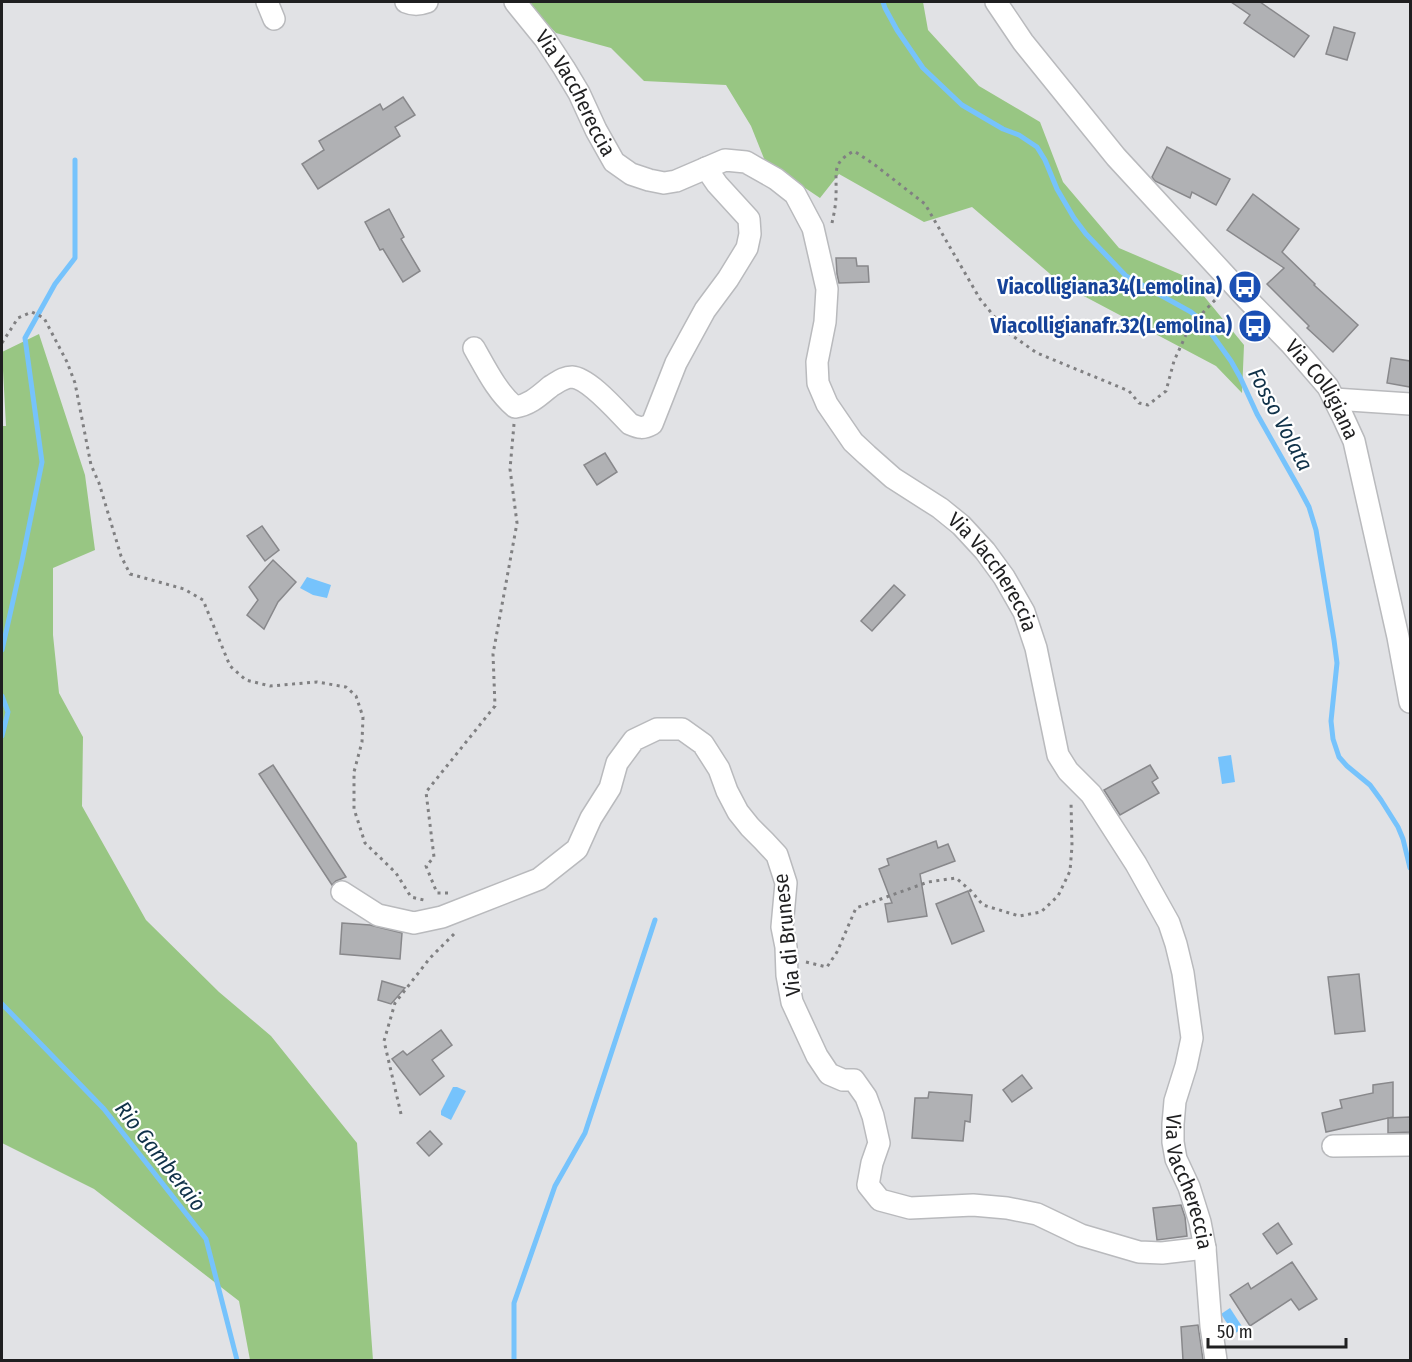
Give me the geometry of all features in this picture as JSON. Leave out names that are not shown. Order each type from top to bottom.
[{"type":"street","points":[[406,2],[412,4],[427,2]]},
{"type":"street","name":"Via Vacchereccia","points":[[514,2],[545,39],[564,68],[614,162],[632,174],[664,183],[676,181],[725,160],[746,162],[776,179],[795,194],[813,228],[827,289],[825,322],[817,362],[818,383],[827,405],[853,442],[867,455],[893,478],[940,508],[961,525],[985,551],[1004,577],[1024,612],[1036,648],[1058,755],[1068,771],[1091,794],[1136,864],[1169,923],[1176,944],[1183,974],[1192,1038],[1175,1101],[1173,1142],[1176,1158],[1189,1187],[1200,1222],[1205,1248],[1216,1360]]},
{"type":"street","name":"Via Colligiana","points":[[996,2],[1023,42],[1116,157],[1328,387],[1354,441],[1398,637],[1410,702]]},
{"type":"street","points":[[474,348],[501,393],[515,408],[526,405],[556,383],[570,377],[588,383],[630,424],[638,428],[645,428],[651,424],[676,363],[705,310],[747,248],[750,234],[749,219],[717,184],[706,168]]},
{"type":"street","points":[[1334,399],[1410,404]]},
{"type":"street","name":"Via di Brunese","points":[[342,892],[378,915],[414,922],[442,917],[538,879],[577,849],[591,818],[610,788],[617,763],[634,740],[657,729],[682,729],[703,744],[718,769],[738,812],[777,855],[786,883],[782,927],[792,1002],[817,1056],[829,1074],[843,1080],[854,1080],[866,1097],[879,1143],[868,1185],[880,1200],[910,1208],[973,1206],[1007,1208],[1037,1214],[1081,1235],[1139,1252],[1162,1253],[1205,1248]]},
{"type":"street","points":[[1333,1146],[1410,1145]]},
{"type":"path","points":[[819,255],[831,231],[836,196],[835,168],[843,157],[854,151],[925,204],[980,299],[1007,332],[1037,353],[1129,391],[1139,403],[1148,405],[1166,392],[1174,361],[1190,326],[1232,283]]},
{"type":"path","points":[[2,343],[18,318],[32,312],[44,318],[57,340],[75,383],[91,465],[121,556],[130,574],[184,589],[203,600],[230,666],[246,680],[270,686],[317,682],[346,687],[356,696],[363,717],[362,742],[354,772],[354,809],[366,843],[396,873],[411,897],[430,902]]},
{"type":"path","points":[[448,892],[437,893],[426,866],[434,858],[426,792],[495,706],[493,654],[517,523],[510,469],[515,408]]},
{"type":"path","points":[[786,947],[801,961],[827,967],[837,952],[856,908],[928,882],[947,879],[956,878],[983,905],[1019,916],[1041,912],[1058,896],[1070,871],[1071,802]]},
{"type":"path","points":[[401,1114],[384,1041],[395,1003],[430,958],[460,927]]},
{"type":"green space","points":[[527,2],[923,2],[928,30],[979,86],[1040,122],[1063,182],[1119,248],[1189,278],[1244,345],[1242,393],[1216,366],[1063,285],[972,207],[924,222],[839,174],[820,198],[765,161],[751,126],[726,85],[644,81],[611,48],[556,33]]},
{"type":"green space","points":[[39,334],[85,475],[95,550],[53,568],[53,635],[59,693],[83,737],[82,806],[146,920],[219,992],[271,1036],[357,1143],[373,1360],[250,1360],[239,1301],[94,1189],[2,1143],[2,426],[6,426],[2,352]]},
{"type":"water","points":[[307,577],[331,585],[327,598],[313,595],[300,588]]},
{"type":"water","points":[[1231,755],[1235,782],[1222,784],[1218,757]]},
{"type":"water","points":[[453,1087],[466,1091],[451,1120],[441,1115],[441,1111]]},
{"type":"water","points":[[1230,1308],[1243,1328],[1234,1334],[1221,1314]]},
{"type":"building","points":[[1231,2],[1260,2],[1309,36],[1294,57],[1244,23],[1250,15]]},
{"type":"building","points":[[1334,27],[1355,33],[1347,60],[1326,54]]},
{"type":"building","points":[[403,97],[415,115],[395,127],[400,136],[318,189],[302,164],[324,150],[319,141],[380,104],[383,110]]},
{"type":"building","points":[[1167,147],[1230,179],[1216,205],[1192,192],[1190,198],[1155,181],[1152,177]]},
{"type":"building","points":[[1253,194],[1299,229],[1282,252],[1358,325],[1333,352],[1307,328],[1309,326],[1267,284],[1284,268],[1227,230]]},
{"type":"building","points":[[389,209],[404,237],[401,239],[420,271],[403,282],[383,249],[380,250],[365,222]]},
{"type":"building","points":[[836,258],[856,258],[857,266],[868,266],[869,282],[839,283]]},
{"type":"building","points":[[1391,358],[1410,361],[1410,387],[1387,383]]},
{"type":"building","points":[[605,453],[617,472],[597,485],[584,465]]},
{"type":"building","points":[[262,526],[279,550],[265,561],[247,536]]},
{"type":"building","points":[[273,560],[296,582],[278,602],[264,629],[247,615],[258,600],[249,587]]},
{"type":"building","points":[[894,585],[905,595],[872,631],[861,621]]},
{"type":"building","points":[[273,765],[346,877],[332,885],[259,774]]},
{"type":"building","points":[[1150,765],[1158,778],[1152,782],[1159,793],[1120,815],[1104,790]]},
{"type":"building","points":[[936,841],[938,848],[948,844],[955,861],[920,874],[927,916],[888,922],[885,904],[892,903],[879,869],[889,865],[887,859]]},
{"type":"building","points":[[968,891],[984,931],[952,944],[936,904]]},
{"type":"building","points":[[342,923],[370,925],[402,933],[400,959],[340,954]]},
{"type":"building","points":[[1359,974],[1365,1031],[1335,1034],[1328,977]]},
{"type":"building","points":[[382,981],[405,988],[391,1004],[378,1000]]},
{"type":"building","points":[[441,1030],[452,1045],[432,1060],[444,1076],[420,1095],[392,1059],[403,1051],[407,1055]]},
{"type":"building","points":[[1022,1075],[1032,1088],[1012,1102],[1003,1090]]},
{"type":"building","points":[[1393,1082],[1393,1117],[1326,1132],[1322,1113],[1342,1108],[1340,1100],[1373,1093],[1373,1085]]},
{"type":"building","points":[[929,1092],[972,1095],[970,1122],[965,1121],[963,1141],[912,1138],[915,1098],[928,1098]]},
{"type":"building","points":[[1410,1117],[1410,1132],[1388,1133],[1388,1118]]},
{"type":"building","points":[[430,1131],[442,1144],[429,1156],[417,1143]]},
{"type":"building","points":[[1181,1205],[1187,1236],[1157,1240],[1153,1208]]},
{"type":"building","points":[[1278,1223],[1292,1244],[1277,1254],[1263,1234]]},
{"type":"building","points":[[1292,1262],[1317,1299],[1299,1310],[1291,1299],[1250,1326],[1230,1295],[1248,1283],[1251,1289]]},
{"type":"building","points":[[1198,1325],[1203,1360],[1183,1360],[1181,1327]]},
{"type":"waterway","name":"Fosso Volata","points":[[883,2],[897,30],[923,68],[962,105],[1037,147],[1057,189],[1086,234],[1126,276],[1191,312],[1203,322],[1231,361],[1257,414],[1309,507],[1316,530],[1337,663],[1331,721],[1333,739],[1339,757],[1370,785],[1381,800],[1398,827],[1410,868]]},
{"type":"waterway","points":[[2,650],[42,462],[25,338],[55,284],[75,258],[75,160]]},
{"type":"waterway","points":[[2,696],[8,712],[2,736]]},
{"type":"waterway","points":[[514,1360],[514,1303],[555,1186],[585,1133],[655,920]]},
{"type":"waterway","name":"Rio Gamberaio","points":[[2,1004],[104,1109],[206,1239],[237,1360]]},
{"type":"place","name":"Viacolligiana34(Lemolina)","points":[[1245,287]]},
{"type":"place","name":"Viacolligianafr.32(Lemolina)","points":[[1255,326]]}]
